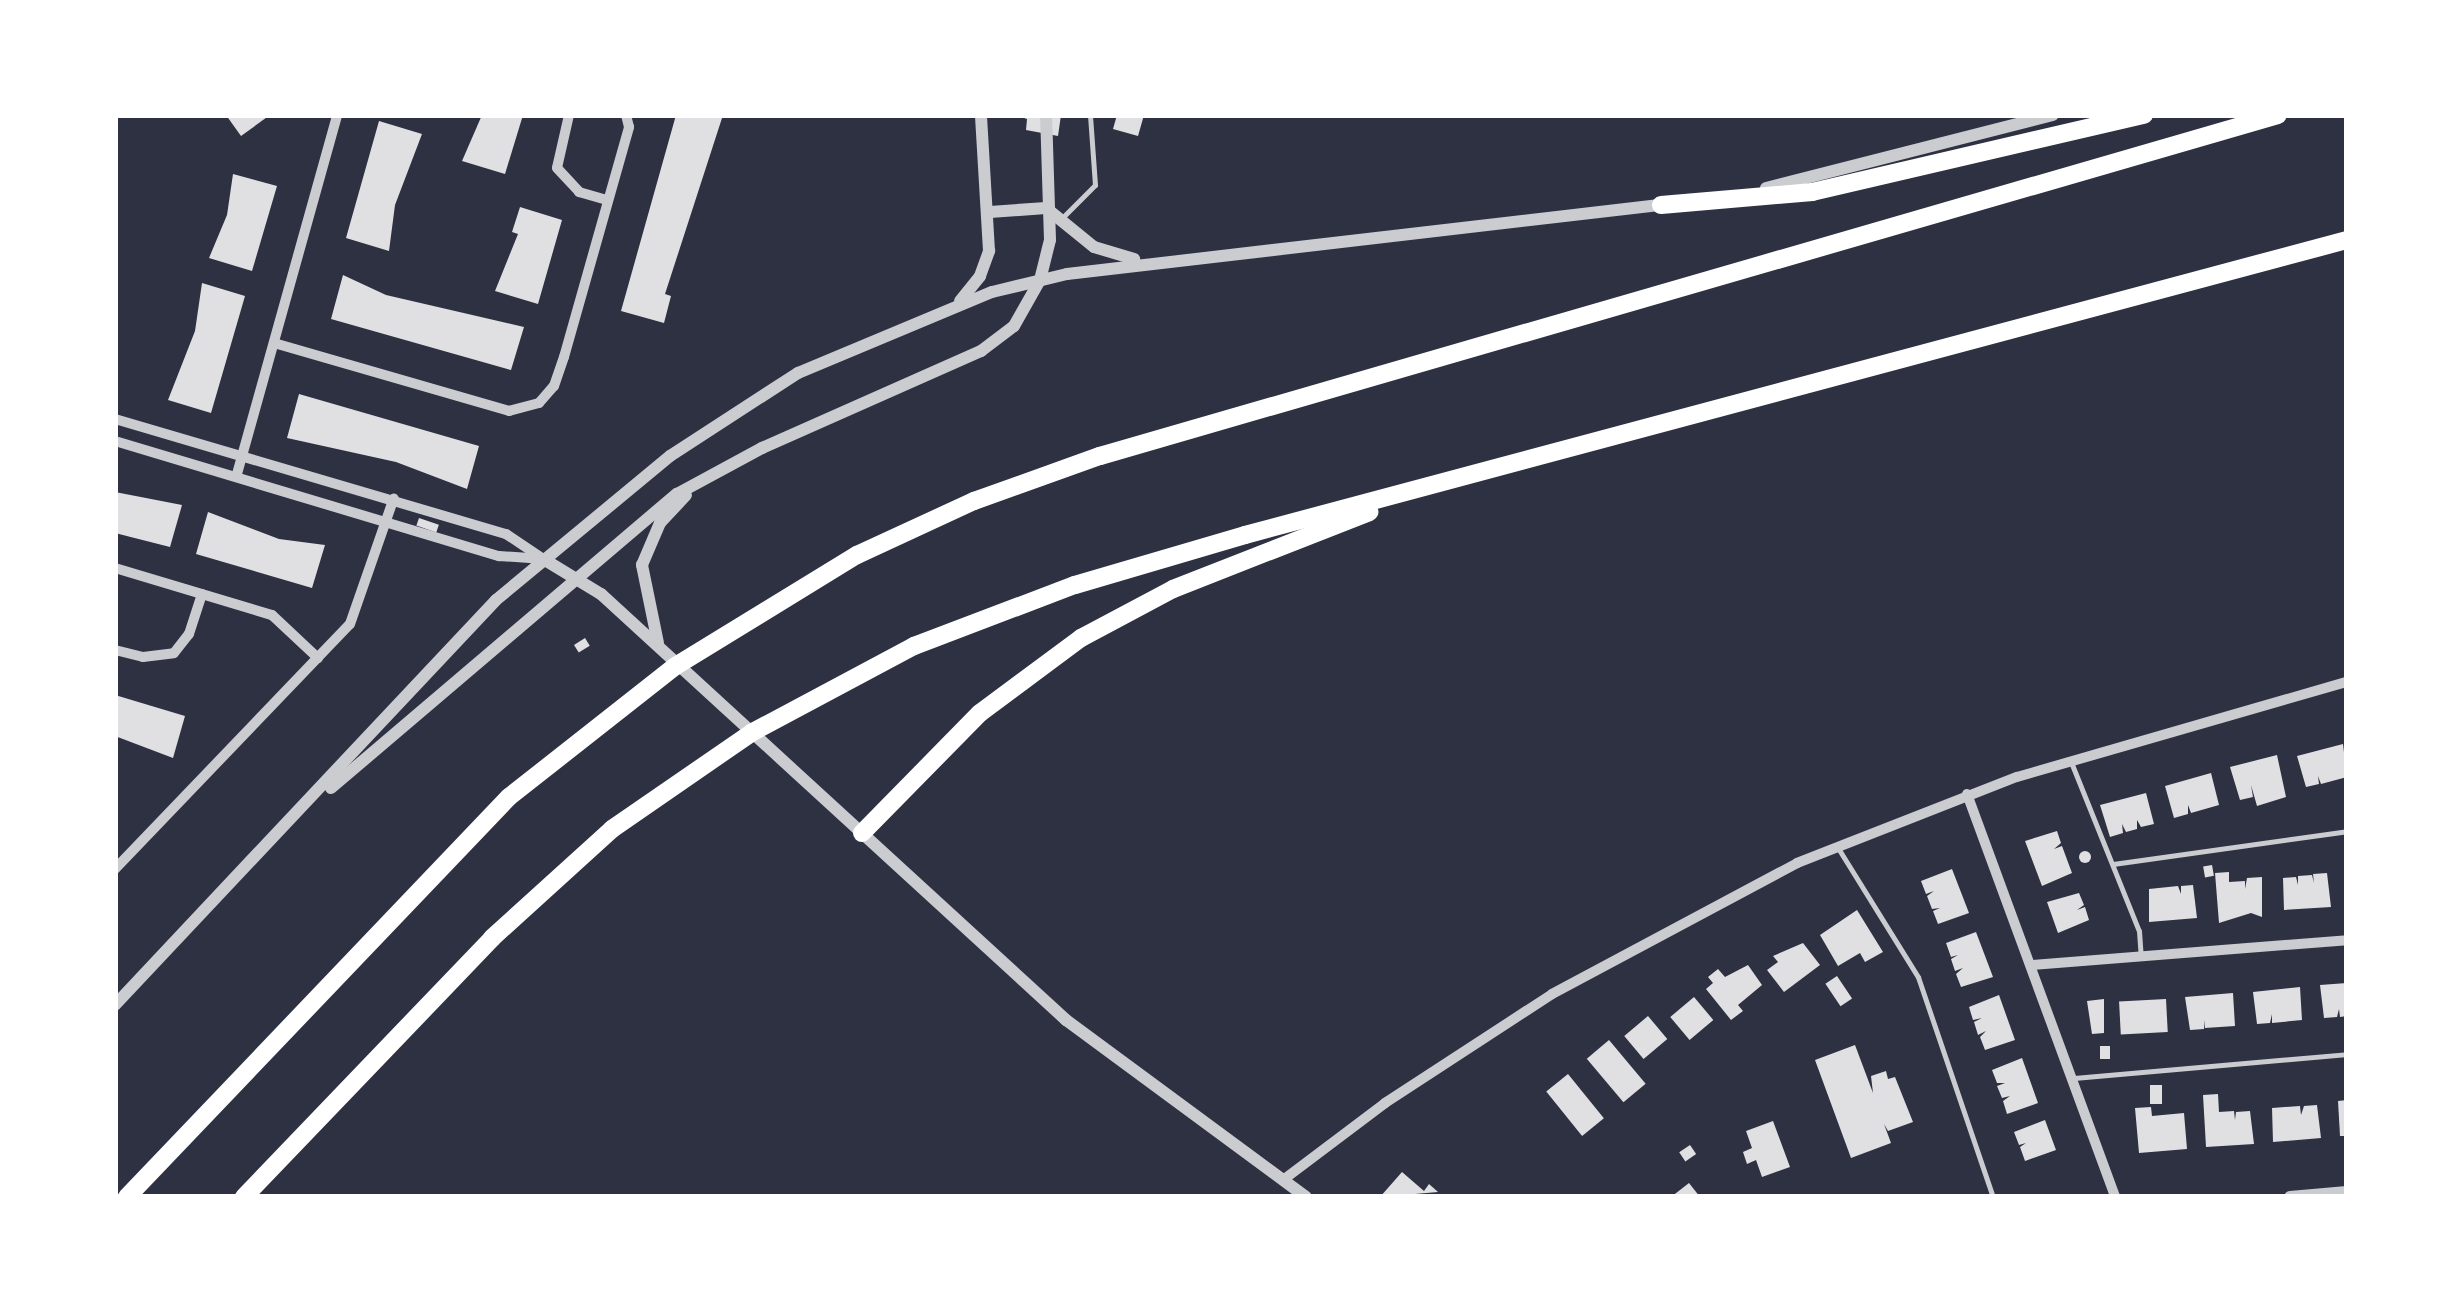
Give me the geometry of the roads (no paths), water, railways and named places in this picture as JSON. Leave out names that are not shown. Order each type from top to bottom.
[{"type":"highway","points":[[1661,205],[1812,192],[2144,115]]},
{"type":"highway","points":[[127,1197],[480,824],[632,696],[721,634],[876,545],[1068,467],[2278,115]]},
{"type":"highway","points":[[244,1197],[520,910],[612,830],[706,761],[797,705],[924,642],[1075,586],[1546,454],[2347,240]]},
{"type":"highway","points":[[862,833],[980,712],[1104,625],[1292,539],[1546,454]]},
{"type":"street","points":[[237,474],[338,115]]},
{"type":"street","points":[[569,115],[557,168],[579,192],[607,200]]},
{"type":"street","points":[[274,343],[509,411],[527,409],[554,386],[630,127],[626,115]]},
{"type":"street","points":[[955,306],[986,262],[990,212],[981,115]]},
{"type":"street","points":[[299,816],[575,577],[698,482],[981,350],[1020,320],[1040,280],[1050,240],[1046,115]]},
{"type":"street","points":[[115,1005],[299,816],[440,656],[545,560],[670,456],[767,390],[955,306],[1040,280],[1142,261],[1661,205],[1813,180],[2053,115]]},
{"type":"street","points":[[990,212],[1046,208]]},
{"type":"street","points":[[1046,208],[1094,247],[1142,261]]},
{"type":"street","points":[[115,418],[509,535],[575,577],[658,646],[1066,1020],[1306,1197]]},
{"type":"street","points":[[115,442],[237,474],[500,556],[545,560]]},
{"type":"street","points":[[658,646],[642,565],[660,523],[698,482]]},
{"type":"street","points":[[115,870],[357,614],[394,498]]},
{"type":"street","points":[[115,568],[272,615],[318,658]]},
{"type":"street","points":[[115,650],[143,658],[174,652],[189,634],[202,594]]},
{"type":"street","points":[[1283,1180],[1385,1103],[1552,994],[1836,845],[1967,794],[2070,760],[2347,682]]},
{"type":"street","points":[[1967,794],[2115,1197]]},
{"type":"street","points":[[2032,965],[2347,940]]},
{"type":"street","points":[[2290,1197],[2347,1192]]},
{"type":"lane","points":[[1058,221],[1095,185],[1090,115]]},
{"type":"lane","points":[[2070,760],[2139,931],[2141,957]]},
{"type":"lane","points":[[2113,864],[2347,831]]},
{"type":"lane","points":[[1836,845],[1918,977],[1993,1197]]},
{"type":"lane","points":[[2074,1078],[2347,1054]]}]
